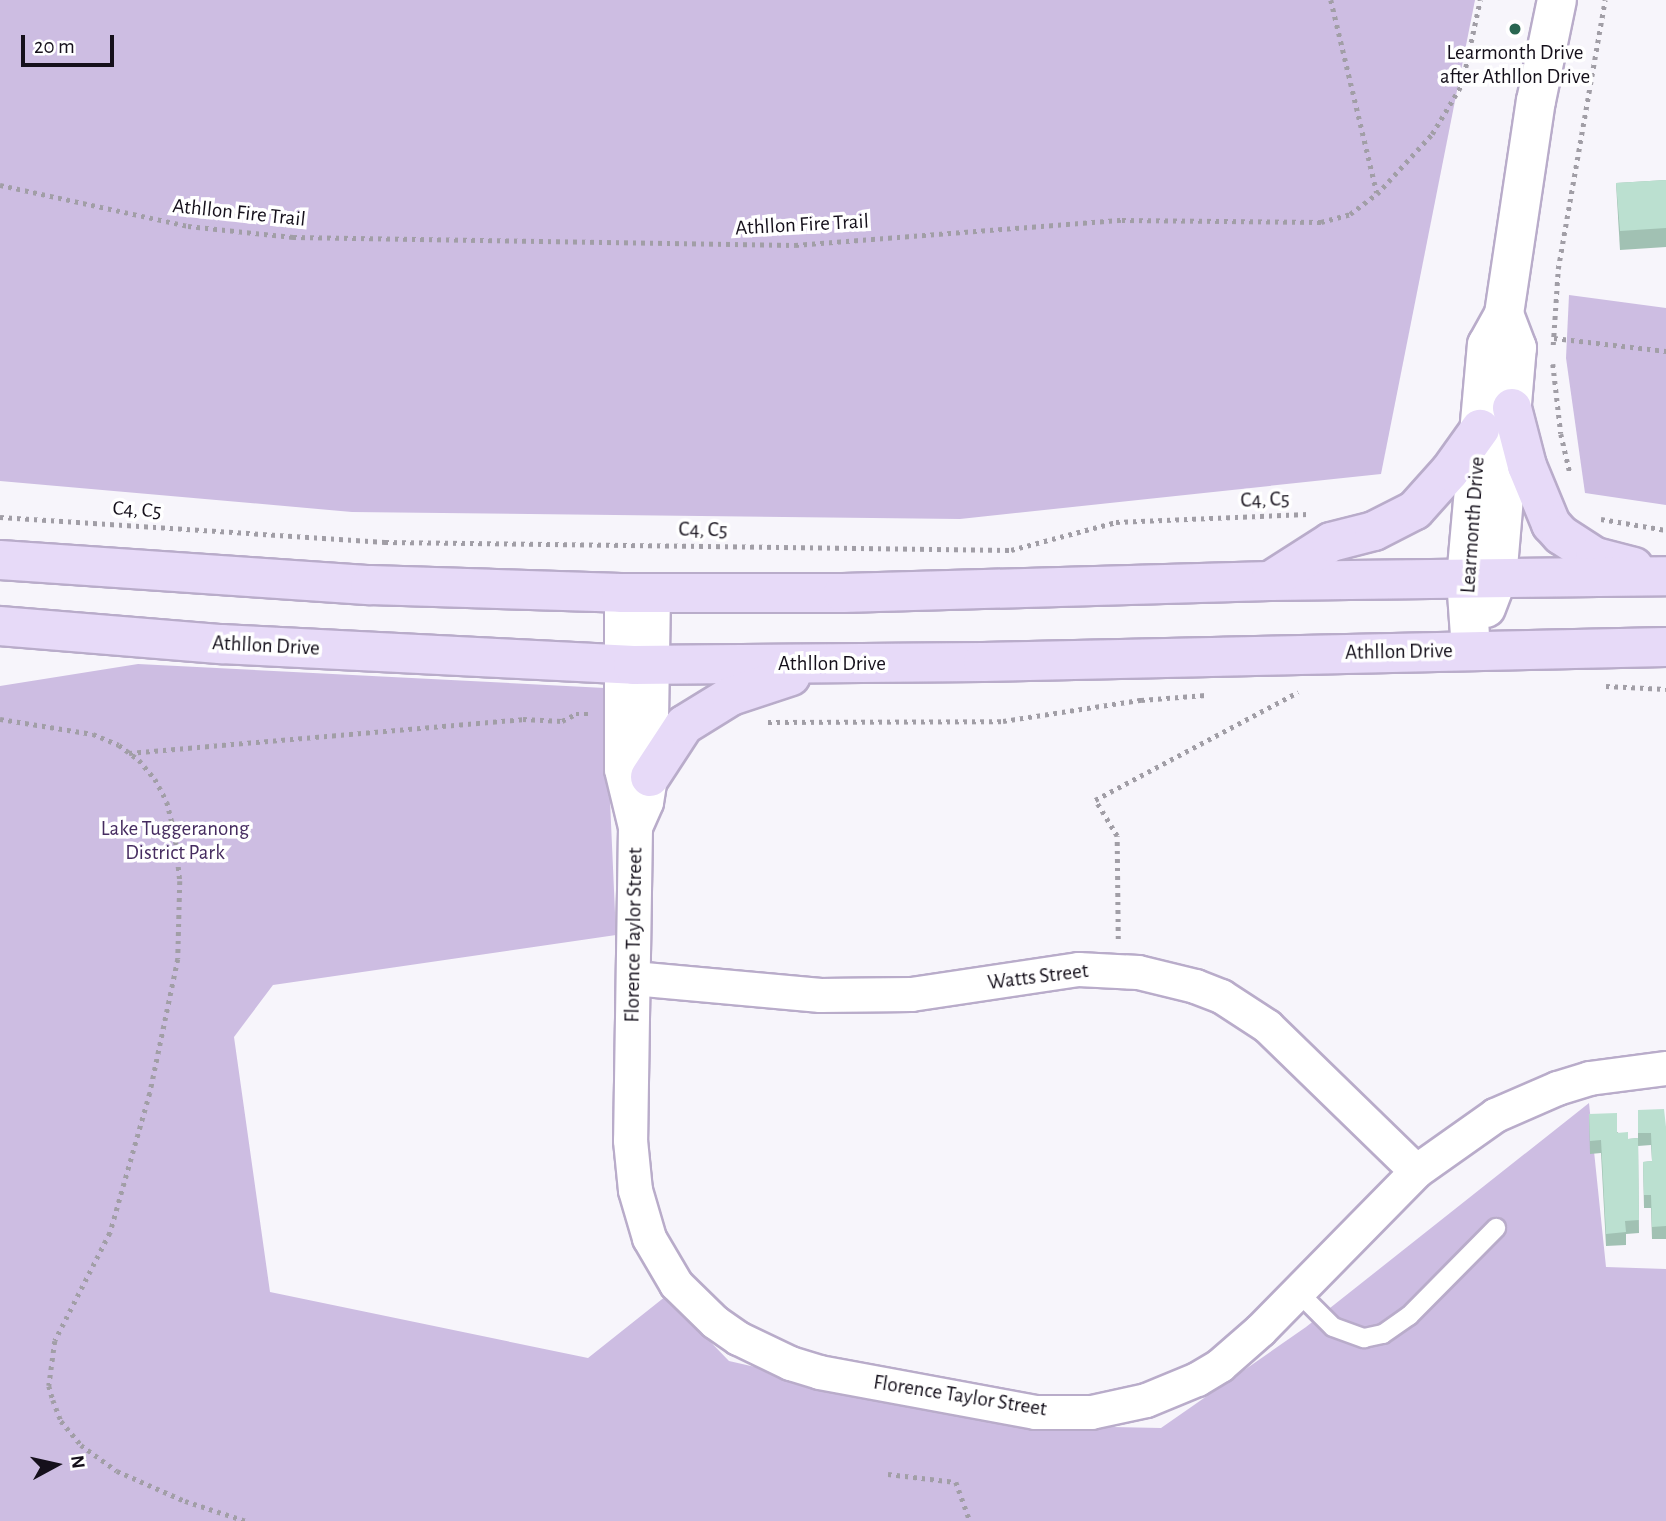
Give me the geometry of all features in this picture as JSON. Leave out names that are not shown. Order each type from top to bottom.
[{"type":"main road","points":[[1512,408],[1527,466],[1552,524],[1561,535],[1595,557],[1666,576]]},
{"type":"main road","points":[[1270,581],[1331,542],[1374,531],[1415,510],[1450,471],[1480,429]]},
{"type":"main road","points":[[0,560],[370,586],[637,592],[843,593],[1270,581],[1666,576]]},
{"type":"main road","name":"Athllon Drive","points":[[0,626],[221,644],[636,665],[836,664],[1666,647]]},
{"type":"main road","points":[[650,777],[684,725],[731,696],[762,684],[836,664]]},
{"type":"street","name":"Learmonth Drive","points":[[1481,579],[1480,429],[1487,345],[1504,314],[1536,102],[1556,0]]},
{"type":"street","name":"Learmonth Drive","points":[[1471,650],[1512,408],[1517,348],[1504,314]]},
{"type":"street","name":"Florence Taylor Street","points":[[635,827],[646,802],[650,777],[636,665],[637,592]]},
{"type":"street","name":"Florence Taylor Street","points":[[636,665],[621,714],[621,769],[635,827],[630,1140],[635,1189],[649,1238],[676,1284],[715,1322],[738,1338],[780,1359],[819,1372],[1007,1409],[1091,1412],[1146,1400],[1197,1379],[1220,1365],[1298,1292],[1416,1171],[1495,1115],[1557,1088],[1589,1079],[1666,1068]]},
{"type":"street","name":"Watts Street","points":[[633,978],[820,995],[911,994],[1078,969],[1138,972],[1195,986],[1221,996],[1267,1026],[1416,1171]]},
{"type":"lane","points":[[1298,1292],[1333,1326],[1364,1338],[1384,1334],[1409,1316],[1496,1228]]},
{"type":"path","points":[[1331,0],[1377,194]]},
{"type":"path","name":"Athllon Fire Trail","points":[[0,185],[188,226],[293,237],[796,245],[1122,219],[1321,222],[1350,214],[1377,194],[1432,134],[1462,84],[1480,0]]},
{"type":"path","points":[[1553,348],[1558,269],[1605,0]]},
{"type":"path","points":[[1554,338],[1666,351]]},
{"type":"path","points":[[1552,358],[1561,434],[1570,474]]},
{"type":"path","name":"C4, C5","points":[[0,517],[384,542],[1011,550],[1116,522],[1317,513]]},
{"type":"path","points":[[1592,517],[1666,530]]},
{"type":"path","points":[[1598,685],[1666,690]]},
{"type":"path","points":[[1118,971],[1117,836],[1095,800],[1305,688],[1289,688]]},
{"type":"path","points":[[766,722],[1003,720],[1141,700],[1208,695]]},
{"type":"path","points":[[129,753],[523,719],[562,720],[576,713],[621,714]]},
{"type":"path","points":[[0,719],[93,734],[129,753],[155,779],[167,802],[175,833],[180,881],[178,959],[150,1093],[110,1233],[55,1341],[49,1385],[61,1421],[81,1445],[117,1471],[185,1501],[246,1521]]},
{"type":"path","points":[[888,1474],[956,1482],[970,1521]]},
{"type":"green space","points":[[0,0],[1475,0],[1381,474],[960,519],[352,512],[0,481]]},
{"type":"green space","points":[[1569,295],[1666,308],[1666,505],[1585,493],[1566,358]]},
{"type":"green space","name":"Lake Tuggeranong District Park","points":[[138,664],[605,688],[616,935],[273,985],[234,1037],[270,1292],[588,1358],[666,1296],[729,1361],[1013,1425],[1161,1428],[1306,1327],[1589,1103],[1606,1267],[1666,1269],[1666,1521],[0,1521],[0,686]]},
{"type":"building","points":[[1666,180],[1666,228],[1620,231],[1616,183]]},
{"type":"building","points":[[1664,1109],[1666,1226],[1652,1227],[1651,1195],[1644,1195],[1643,1162],[1652,1161],[1651,1133],[1638,1133],[1638,1110]]},
{"type":"building","points":[[1617,1113],[1617,1133],[1628,1132],[1628,1139],[1638,1138],[1639,1220],[1625,1221],[1626,1232],[1606,1234],[1601,1140],[1590,1141],[1589,1114]]},
{"type":"place","name":"Learmonth Drive after Athllon Drive","points":[[1515,29]]}]
